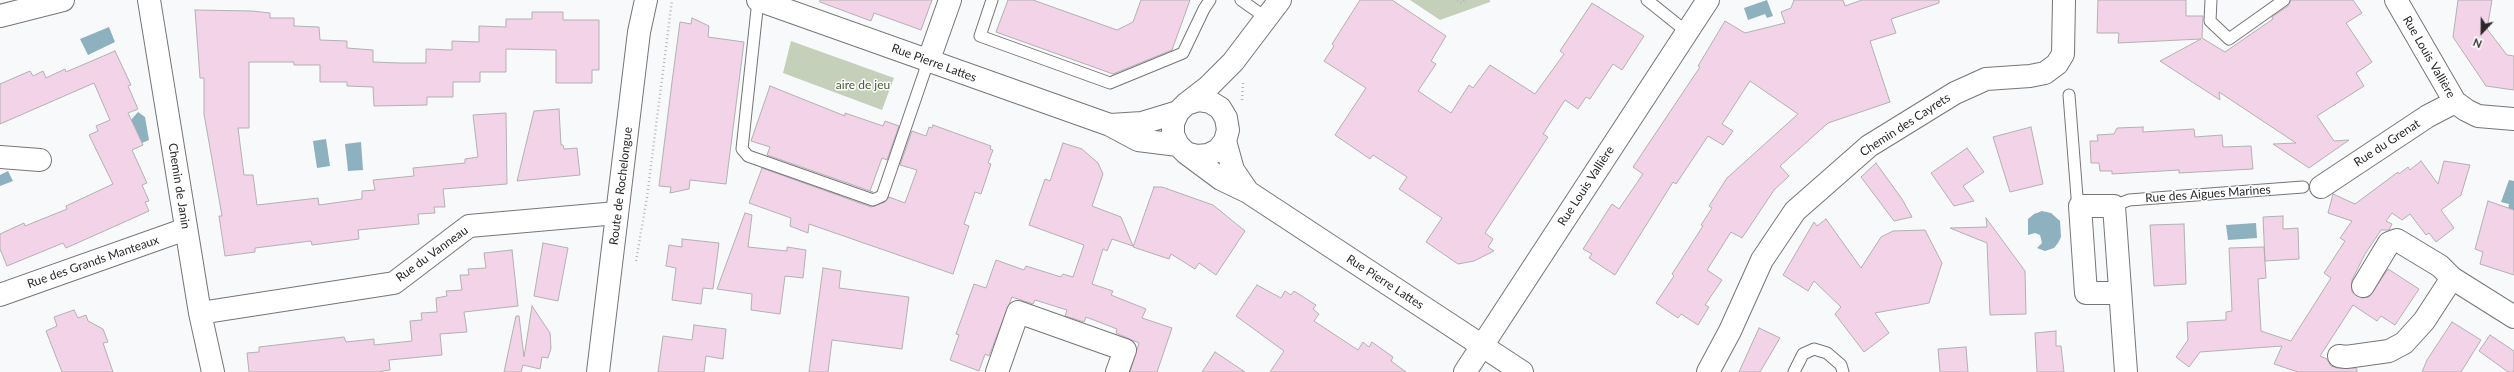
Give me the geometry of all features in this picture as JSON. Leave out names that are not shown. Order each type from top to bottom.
[{"type":"street","points":[[0,16],[63,0]]},
{"type":"street","name":"Chemin de Janin","points":[[150,0],[200,313],[213,372]]},
{"type":"street","name":"Route de Rochelongue","points":[[598,372],[640,32],[646,0]]},
{"type":"street","name":"Rue Pierre Lattes","points":[[758,0],[928,62],[1110,125],[1138,140],[1182,149],[1221,179],[1248,192],[1522,372]]},
{"type":"street","points":[[928,62],[950,0]]},
{"type":"street","points":[[1238,71],[1208,87],[1182,108],[1173,123],[1173,135],[1182,149],[1197,156],[1208,155],[1218,150],[1225,141],[1235,112],[1227,92],[1238,71],[1265,17],[1280,0]]},
{"type":"street","name":"Rue Louis Vallière","points":[[1465,372],[1708,0]]},
{"type":"street","name":"Chemin des Cayrets","points":[[1708,372],[1730,331],[1762,260],[1794,211],[1836,172],[1869,146],[1955,93],[1986,79],[2044,73],[2057,64],[2063,54],[2064,0]]},
{"type":"street","name":"Rue Louis Vallière","points":[[2396,0],[2455,102],[2478,116],[2514,119]]},
{"type":"street","points":[[1182,108],[1198,100],[1210,102],[1220,108],[1235,112]]},
{"type":"street","name":"Rue du Grenat","points":[[2312,187],[2428,116],[2455,102]]},
{"type":"street","name":"Rue Pierre Lattes","points":[[1110,125],[1142,123],[1182,108]]},
{"type":"street","name":"Rue Pierre Lattes","points":[[1225,141],[1233,170],[1248,192]]},
{"type":"street","points":[[0,157],[40,160]]},
{"type":"street","points":[[2080,206],[2086,293],[2120,293]]},
{"type":"street","name":"Rue des Aigues Marines","points":[[2080,206],[2114,206]]},
{"type":"street","points":[[2114,206],[2126,372]]},
{"type":"street","name":"Rue du Vanneau","points":[[200,313],[394,283],[469,226],[618,213]]},
{"type":"street","name":"Rue des Grands Manteaux","points":[[0,295],[186,229]]},
{"type":"street","points":[[2363,286],[2388,243],[2397,240],[2440,266],[2452,278],[2514,317]]},
{"type":"street","points":[[2339,356],[2346,357],[2389,351],[2404,343],[2424,321],[2452,278]]},
{"type":"street","points":[[997,372],[1018,312],[1125,350],[1117,372]]},
{"type":"lane","points":[[758,0],[742,149],[748,156],[873,200],[882,196],[928,62]]},
{"type":"lane","points":[[992,0],[980,36],[1110,83],[1183,54],[1204,9],[1210,0]]},
{"type":"lane","points":[[1241,0],[1265,17]]},
{"type":"lane","points":[[1647,0],[1687,32]]},
{"type":"lane","points":[[2211,0],[2210,21],[2229,39],[2284,0]]},
{"type":"lane","points":[[2069,95],[2077,198],[2080,206]]},
{"type":"lane","name":"Rue des Aigues Marines","points":[[2114,206],[2129,200],[2312,187]]},
{"type":"lane","points":[[1794,372],[1802,354],[1814,348],[1827,353],[1841,365],[1843,372]]},
{"type":"path","points":[[635,265],[647,196],[672,0]]},
{"type":"path","points":[[1457,0],[1461,3],[1465,0]]},
{"type":"path","points":[[1235,112],[1238,71]]},
{"type":"green space","points":[[1410,0],[1490,0],[1490,2],[1440,20]]},
{"type":"green space","name":"aire de jeu","points":[[791,41],[894,78],[882,110],[783,73]]},
{"type":"water","points":[[1767,0],[1773,16],[1767,18],[1765,14],[1748,20],[1744,8]]},
{"type":"water","points":[[109,27],[115,42],[88,55],[80,39]]},
{"type":"water","points":[[138,112],[145,117],[149,140],[142,143],[131,120]]},
{"type":"water","points":[[326,139],[330,166],[317,168],[313,141]]},
{"type":"water","points":[[361,142],[363,170],[348,171],[345,144]]},
{"type":"water","points":[[8,171],[13,181],[0,186],[0,175]]},
{"type":"water","points":[[2509,180],[2514,181],[2514,212],[2508,210],[2509,204],[2501,202]]},
{"type":"water","points":[[2042,211],[2051,213],[2060,221],[2061,237],[2058,243],[2054,248],[2045,251],[2037,248],[2042,243],[2040,235],[2035,233],[2028,235],[2028,219],[2034,214]]},
{"type":"water","points":[[2256,223],[2257,238],[2228,240],[2226,225]]},
{"type":"building","points":[[820,0],[932,0],[921,30],[874,13],[871,21],[820,2]]},
{"type":"building","points":[[1008,0],[1033,0],[1117,30],[1133,22],[1141,0],[1190,0],[1172,50],[1113,74],[996,32]]},
{"type":"building","points":[[1360,0],[1392,0],[1446,36],[1431,61],[1436,64],[1418,91],[1451,113],[1469,85],[1473,88],[1490,65],[1535,94],[1564,54],[1560,51],[1592,3],[1644,36],[1622,70],[1613,64],[1590,99],[1586,97],[1578,109],[1565,100],[1543,134],[1548,137],[1485,233],[1493,239],[1488,247],[1494,251],[1474,261],[1458,264],[1426,242],[1442,218],[1399,189],[1407,177],[1373,155],[1370,159],[1335,135],[1366,88],[1324,61],[1334,46],[1332,44]]},
{"type":"building","points":[[1794,0],[1843,0],[1845,6],[1862,0],[1939,0],[1939,3],[1891,19],[1896,33],[1870,41],[1890,102],[1828,123],[1780,166],[1789,176],[1774,190],[1742,238],[1731,232],[1707,270],[1722,280],[1705,305],[1709,307],[1698,325],[1681,314],[1678,318],[1656,303],[1674,276],[1672,274],[1703,226],[1701,225],[1712,208],[1709,206],[1727,178],[1798,114],[1750,81],[1722,124],[1733,131],[1723,145],[1708,136],[1676,184],[1673,182],[1615,275],[1589,258],[1592,254],[1583,249],[1612,204],[1619,209],[1643,174],[1633,167],[1700,67],[1698,66],[1725,21],[1745,33],[1785,23],[1781,12],[1791,8]]},
{"type":"building","points":[[2098,0],[2186,0],[2186,16],[2203,16],[2202,38],[2225,52],[2273,19],[2272,17],[2288,6],[2291,0],[2353,0],[2362,13],[2346,23],[2372,62],[2356,73],[2364,86],[2317,116],[2334,141],[2349,140],[2309,168],[2273,144],[2296,143],[2219,92],[2220,100],[2160,61],[2201,39],[2118,43],[2119,33],[2097,33]]},
{"type":"building","points":[[2458,0],[2492,0],[2487,29],[2507,55],[2514,56],[2514,90],[2486,86],[2453,37]]},
{"type":"building","points":[[195,10],[252,11],[270,13],[270,18],[294,18],[294,26],[319,27],[320,40],[347,41],[347,48],[373,50],[373,62],[400,63],[426,63],[426,49],[452,50],[452,41],[479,42],[479,26],[506,27],[506,19],[532,19],[532,12],[563,12],[563,20],[599,20],[599,70],[592,70],[592,83],[556,83],[556,50],[506,49],[506,72],[480,72],[480,82],[453,82],[453,97],[427,97],[427,105],[374,106],[373,87],[347,86],[347,82],[320,82],[320,65],[294,65],[294,62],[249,62],[249,128],[238,128],[244,175],[253,175],[257,205],[318,198],[319,205],[362,199],[362,191],[375,190],[373,180],[414,176],[413,168],[465,163],[465,159],[478,157],[473,115],[506,113],[507,184],[443,189],[445,207],[434,207],[435,213],[418,214],[419,224],[358,230],[359,239],[312,245],[311,241],[255,248],[255,252],[225,256],[219,216],[222,216],[204,114],[204,78],[200,78]]},
{"type":"building","points":[[692,18],[709,26],[708,37],[744,42],[726,184],[690,180],[689,189],[670,193],[671,187],[659,186],[672,82],[680,22],[691,24]]},
{"type":"building","points":[[115,51],[131,85],[128,86],[138,109],[128,113],[143,145],[132,150],[147,183],[142,185],[149,201],[145,202],[149,211],[66,248],[63,243],[7,266],[0,249],[0,234],[24,223],[25,226],[67,209],[66,206],[113,184],[89,135],[98,131],[96,126],[110,120],[94,83],[0,124],[0,84],[30,71],[33,76],[43,71],[46,78],[65,69],[66,72]]},
{"type":"building","points":[[770,86],[845,116],[845,113],[883,126],[885,121],[899,126],[887,160],[882,158],[870,191],[767,155],[770,147],[751,141]]},
{"type":"building","points":[[559,109],[561,145],[563,145],[564,149],[577,148],[580,175],[517,181],[534,111]]},
{"type":"building","points":[[933,125],[991,146],[990,149],[993,150],[988,163],[991,164],[981,194],[975,192],[964,224],[969,226],[953,274],[809,224],[808,233],[790,226],[791,218],[749,203],[762,168],[871,207],[885,202],[889,197],[905,203],[917,170],[900,165],[912,131],[926,136],[929,127],[932,128]]},
{"type":"building","points":[[2031,127],[2043,184],[2010,192],[1993,137]]},
{"type":"building","points":[[2143,127],[2143,132],[2194,129],[2195,137],[2222,135],[2223,147],[2251,146],[2253,169],[2179,173],[2179,170],[2112,174],[2112,171],[2100,171],[2099,163],[2091,163],[2090,141],[2098,141],[2097,135],[2114,134],[2117,128]]},
{"type":"building","points":[[1063,143],[1082,149],[1098,163],[1103,174],[1092,206],[1121,217],[1133,246],[1112,239],[1107,251],[1103,249],[1092,284],[1113,291],[1111,295],[1146,309],[1142,318],[1172,328],[1157,372],[1130,372],[1139,343],[1116,333],[1117,329],[1086,317],[1084,322],[1065,316],[1067,310],[1035,300],[1033,304],[1012,297],[989,356],[985,354],[979,371],[950,360],[959,335],[956,334],[974,284],[986,288],[996,260],[1024,270],[1026,266],[1061,277],[1063,274],[1073,277],[1084,245],[1029,225],[1045,179],[1050,181]]},
{"type":"building","points":[[1967,148],[1984,172],[1963,186],[1974,201],[1954,206],[1931,173]]},
{"type":"building","points":[[2421,161],[2438,184],[2444,161],[2470,165],[2461,195],[2441,210],[2454,228],[2436,242],[2429,233],[2426,235],[2410,214],[2402,220],[2392,213],[2386,221],[2392,224],[2389,230],[2381,230],[2365,254],[2352,280],[2352,292],[2362,298],[2369,297],[2388,269],[2419,289],[2395,325],[2381,316],[2377,321],[2353,305],[2320,356],[2327,359],[2331,366],[2337,368],[2355,368],[2357,369],[2357,372],[2298,372],[2274,364],[2282,346],[2200,352],[2189,367],[2176,357],[2188,340],[2187,322],[2226,320],[2226,312],[2232,311],[2229,248],[2264,247],[2266,278],[2258,279],[2261,331],[2291,341],[2331,278],[2324,273],[2345,241],[2340,238],[2352,221],[2328,213],[2333,194],[2355,204],[2398,172],[2399,174],[2408,167],[2410,170]]},
{"type":"building","points":[[1876,163],[1902,199],[1912,217],[1894,221],[1861,177]]},
{"type":"building","points":[[1154,187],[1162,187],[1213,205],[1245,231],[1216,275],[1199,263],[1195,269],[1171,254],[1169,259],[1133,247]]},
{"type":"building","points":[[2488,201],[2514,210],[2514,275],[2480,264],[2483,252],[2475,249]]},
{"type":"building","points":[[745,213],[752,215],[748,247],[787,251],[787,247],[806,250],[803,278],[785,276],[780,314],[751,310],[752,294],[717,289]]},
{"type":"building","points":[[2283,216],[2283,229],[2298,228],[2299,259],[2265,261],[2263,217]]},
{"type":"building","points":[[1986,218],[2025,271],[2026,314],[1990,315],[1987,243],[1950,228],[1987,227]]},
{"type":"building","points":[[1826,219],[1861,268],[1881,237],[1893,231],[1925,230],[1942,263],[1929,303],[1875,313],[1889,333],[1864,352],[1835,314],[1841,307],[1814,281],[1808,291],[1783,275],[1814,222],[1817,226]]},
{"type":"building","points":[[2184,224],[2186,284],[2154,286],[2150,225]]},
{"type":"building","points":[[682,239],[719,243],[713,289],[703,288],[701,304],[672,300],[676,268],[666,266],[669,245],[682,247]]},
{"type":"building","points":[[543,243],[568,248],[558,301],[534,296]]},
{"type":"building","points":[[512,250],[518,306],[464,312],[467,332],[440,334],[442,355],[389,360],[390,370],[378,372],[249,372],[247,353],[259,352],[259,347],[344,337],[346,342],[374,339],[374,345],[412,341],[410,321],[422,320],[421,313],[437,312],[436,298],[447,296],[446,291],[462,290],[460,275],[469,275],[468,269],[486,268],[484,253]]},
{"type":"building","points":[[823,268],[841,271],[839,288],[909,297],[902,349],[832,340],[828,372],[809,372]]},
{"type":"building","points":[[1257,285],[1281,298],[1285,291],[1291,295],[1294,291],[1316,305],[1313,309],[1319,314],[1314,321],[1358,350],[1363,342],[1369,347],[1372,342],[1393,357],[1391,361],[1406,372],[1270,372],[1284,351],[1236,316]]},
{"type":"building","points":[[532,306],[550,333],[551,348],[548,358],[542,357],[540,369],[523,365],[521,372],[504,372],[516,316],[519,316],[524,357]]},
{"type":"building","points":[[74,310],[78,318],[86,315],[88,321],[103,329],[108,342],[103,343],[113,372],[62,372],[46,331],[57,326],[54,317]]},
{"type":"building","points":[[2452,322],[2481,340],[2461,372],[2422,372],[2427,360]]},
{"type":"building","points":[[694,325],[726,329],[723,359],[706,356],[704,372],[658,372],[663,336],[692,340]]},
{"type":"building","points":[[1759,328],[1780,338],[1760,372],[1739,372]]},
{"type":"building","points":[[2056,331],[2056,346],[2061,346],[2064,372],[2037,372],[2035,333]]},
{"type":"building","points":[[2490,335],[2514,351],[2514,372],[2508,372],[2479,351]]},
{"type":"building","points":[[1966,347],[1968,372],[1940,372],[1938,349]]},
{"type":"building","points":[[1215,352],[1245,372],[1202,372]]}]
